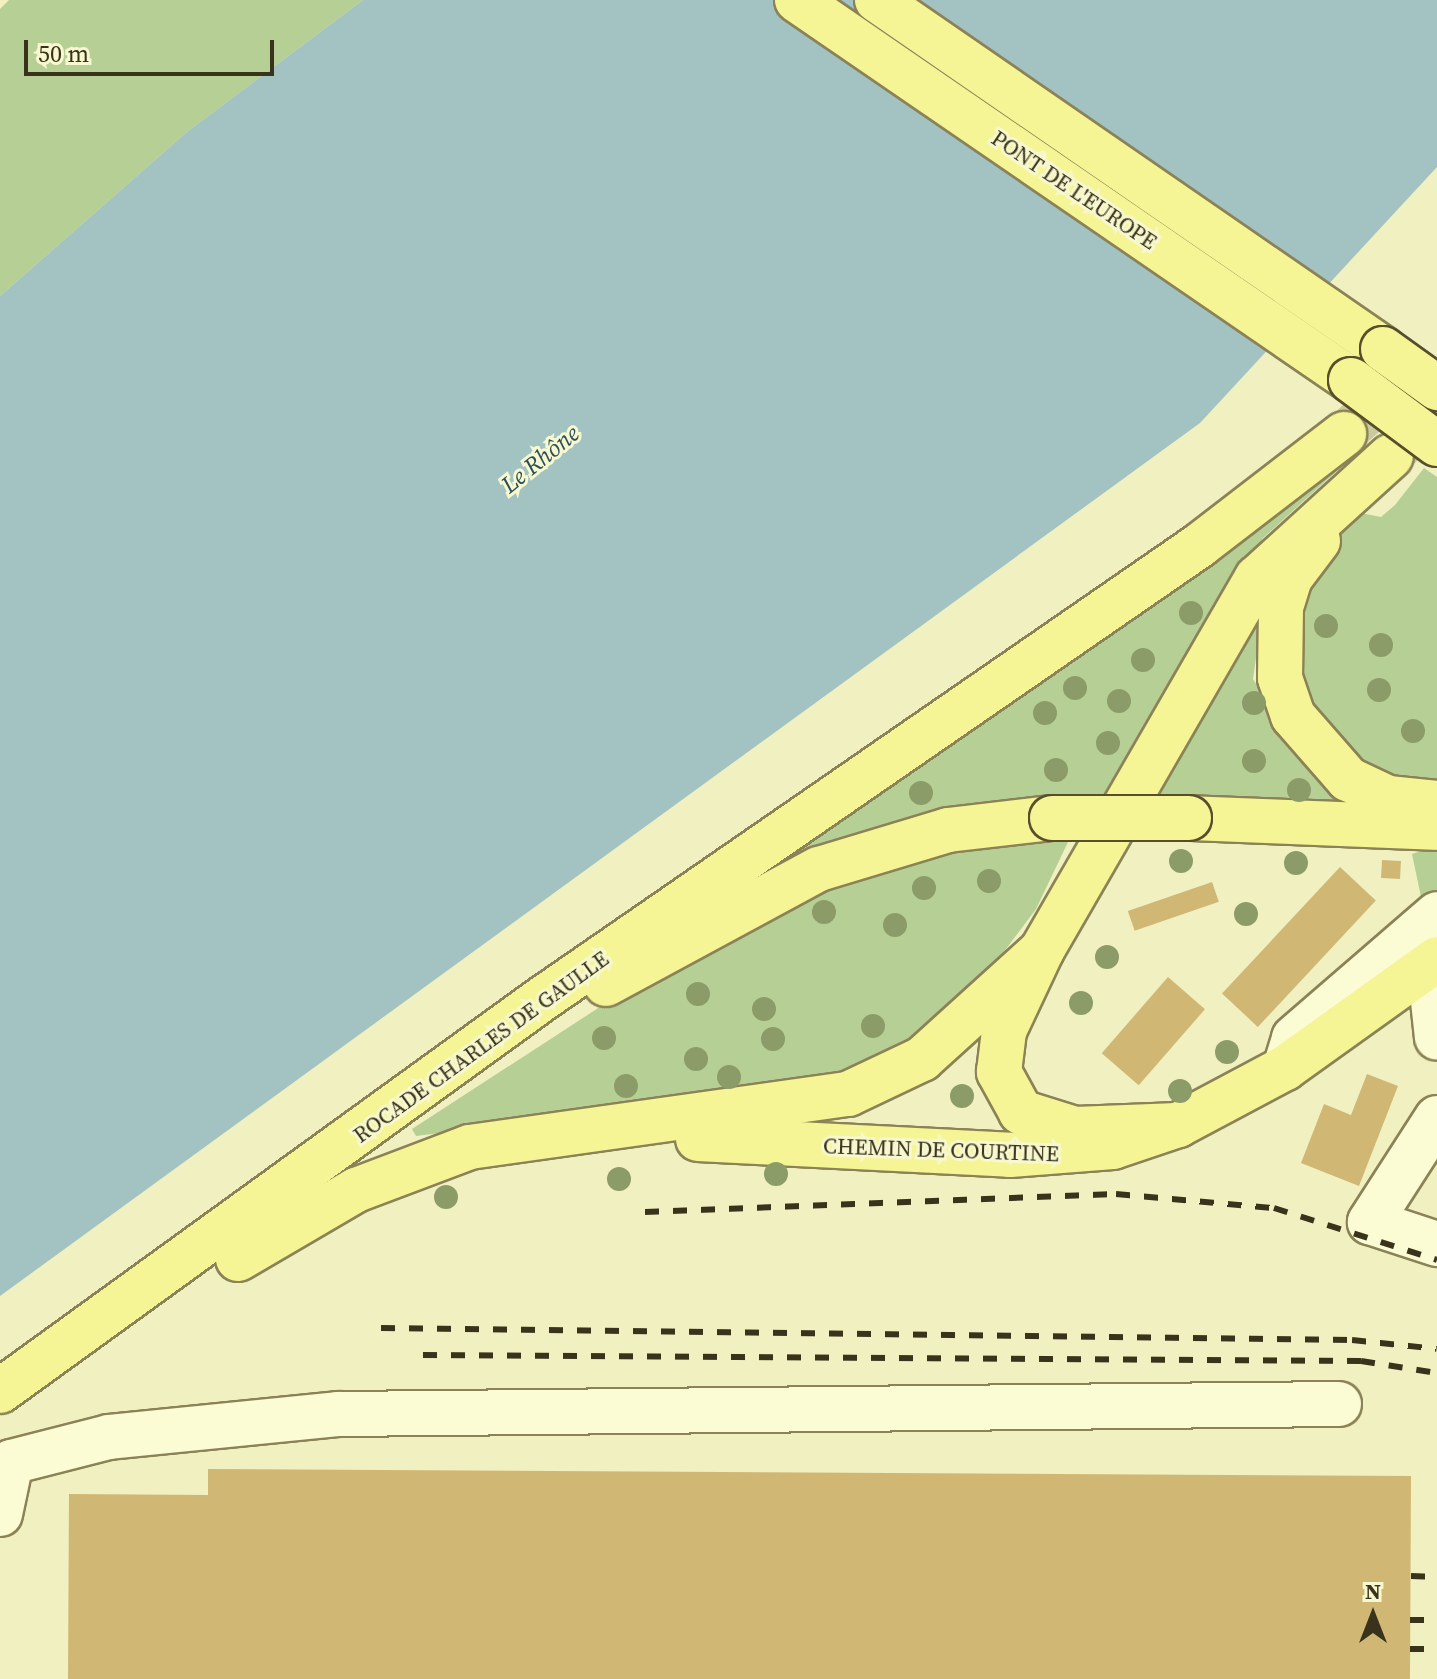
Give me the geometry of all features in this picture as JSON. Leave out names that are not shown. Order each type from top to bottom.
[{"type":"main road","name":"PONT DE L'EUROPE","points":[[797,0],[1351,380]]},
{"type":"main road","name":"PONT DE L'EUROPE","points":[[877,0],[1383,349]]},
{"type":"main road","points":[[1383,349],[1437,376]]},
{"type":"main road","points":[[1383,349],[1437,388]]},
{"type":"main road","points":[[1351,380],[1437,426]]},
{"type":"main road","points":[[1351,380],[1437,444]]},
{"type":"main road","name":"ROCADE CHARLES DE GAULLE","points":[[1,1411],[542,999],[966,707],[1344,434]]},
{"type":"main road","points":[[1178,1125],[1044,1125],[1007,1096],[999,1048],[1042,950],[1257,578],[1289,542],[1357,489],[1391,456]]},
{"type":"main road","points":[[1357,489],[1290,578],[1281,607],[1280,678],[1309,740],[1348,779],[1388,798],[1437,803]]},
{"type":"main road","points":[[421,1092],[819,869],[948,830],[1052,818],[1189,818],[1437,828]]},
{"type":"main road","points":[[1,1411],[285,1228],[356,1190],[470,1147],[804,1105],[876,1083],[922,1059],[1042,950]]},
{"type":"main road","name":"CHEMIN DE COURTINE","points":[[584,1131],[1010,1155],[1113,1147],[1178,1125],[1285,1068],[1433,962]]},
{"type":"street","points":[[1285,1068],[1294,1038],[1437,914]]},
{"type":"street","points":[[1433,962],[1437,1038]]},
{"type":"street","points":[[1437,1118],[1370,1222],[1437,1244]]},
{"type":"street","points":[[0,1514],[11,1462],[109,1437],[338,1414],[1339,1404]]},
{"type":"green space","points":[[9,0],[363,0],[188,131],[0,296],[0,9]]},
{"type":"green space","points":[[1363,447],[1263,538],[1107,796],[680,926],[1049,677]]},
{"type":"green space","points":[[1424,468],[1437,477],[1437,788],[1398,786],[1351,756],[1311,712],[1292,659],[1293,618],[1327,550],[1361,513],[1381,517],[1395,505]]},
{"type":"green space","points":[[1265,594],[1253,679],[1280,723],[1346,798],[1335,813],[1148,796]]},
{"type":"green space","points":[[1007,835],[1069,840],[1036,909],[958,1013],[849,1082],[416,1136],[412,1129],[666,964],[859,870]]},
{"type":"green space","points":[[1437,846],[1437,893],[1421,897],[1412,854]]},
{"type":"water","name":"Le Rhône","points":[[363,0],[1437,0],[1437,167],[1200,423],[0,1296],[0,296],[188,131]]},
{"type":"building","points":[[1382,860],[1401,861],[1400,879],[1381,878]]},
{"type":"building","points":[[1340,867],[1376,900],[1258,1027],[1222,994]]},
{"type":"building","points":[[1212,882],[1219,902],[1135,931],[1128,911]]},
{"type":"building","points":[[1168,977],[1205,1009],[1139,1085],[1102,1053]]},
{"type":"building","points":[[1367,1074],[1398,1086],[1359,1186],[1301,1163],[1324,1104],[1351,1115]]},
{"type":"building","points":[[208,1469],[1411,1476],[1410,1679],[68,1679],[69,1494],[208,1495]]},
{"type":"tunnel","points":[[1344,434],[1437,349]]},
{"type":"tunnel","points":[[1391,456],[1437,410]]},
{"type":"railway","points":[[645,1212],[1116,1194],[1274,1208],[1437,1260]]},
{"type":"railway","points":[[381,1328],[1352,1340],[1437,1349]]},
{"type":"railway","points":[[423,1355],[1361,1361],[1437,1373]]},
{"type":"railway","points":[[1411,1576],[1437,1577]]},
{"type":"railway","points":[[1410,1620],[1437,1620]]},
{"type":"railway","points":[[1410,1649],[1437,1649]]}]
